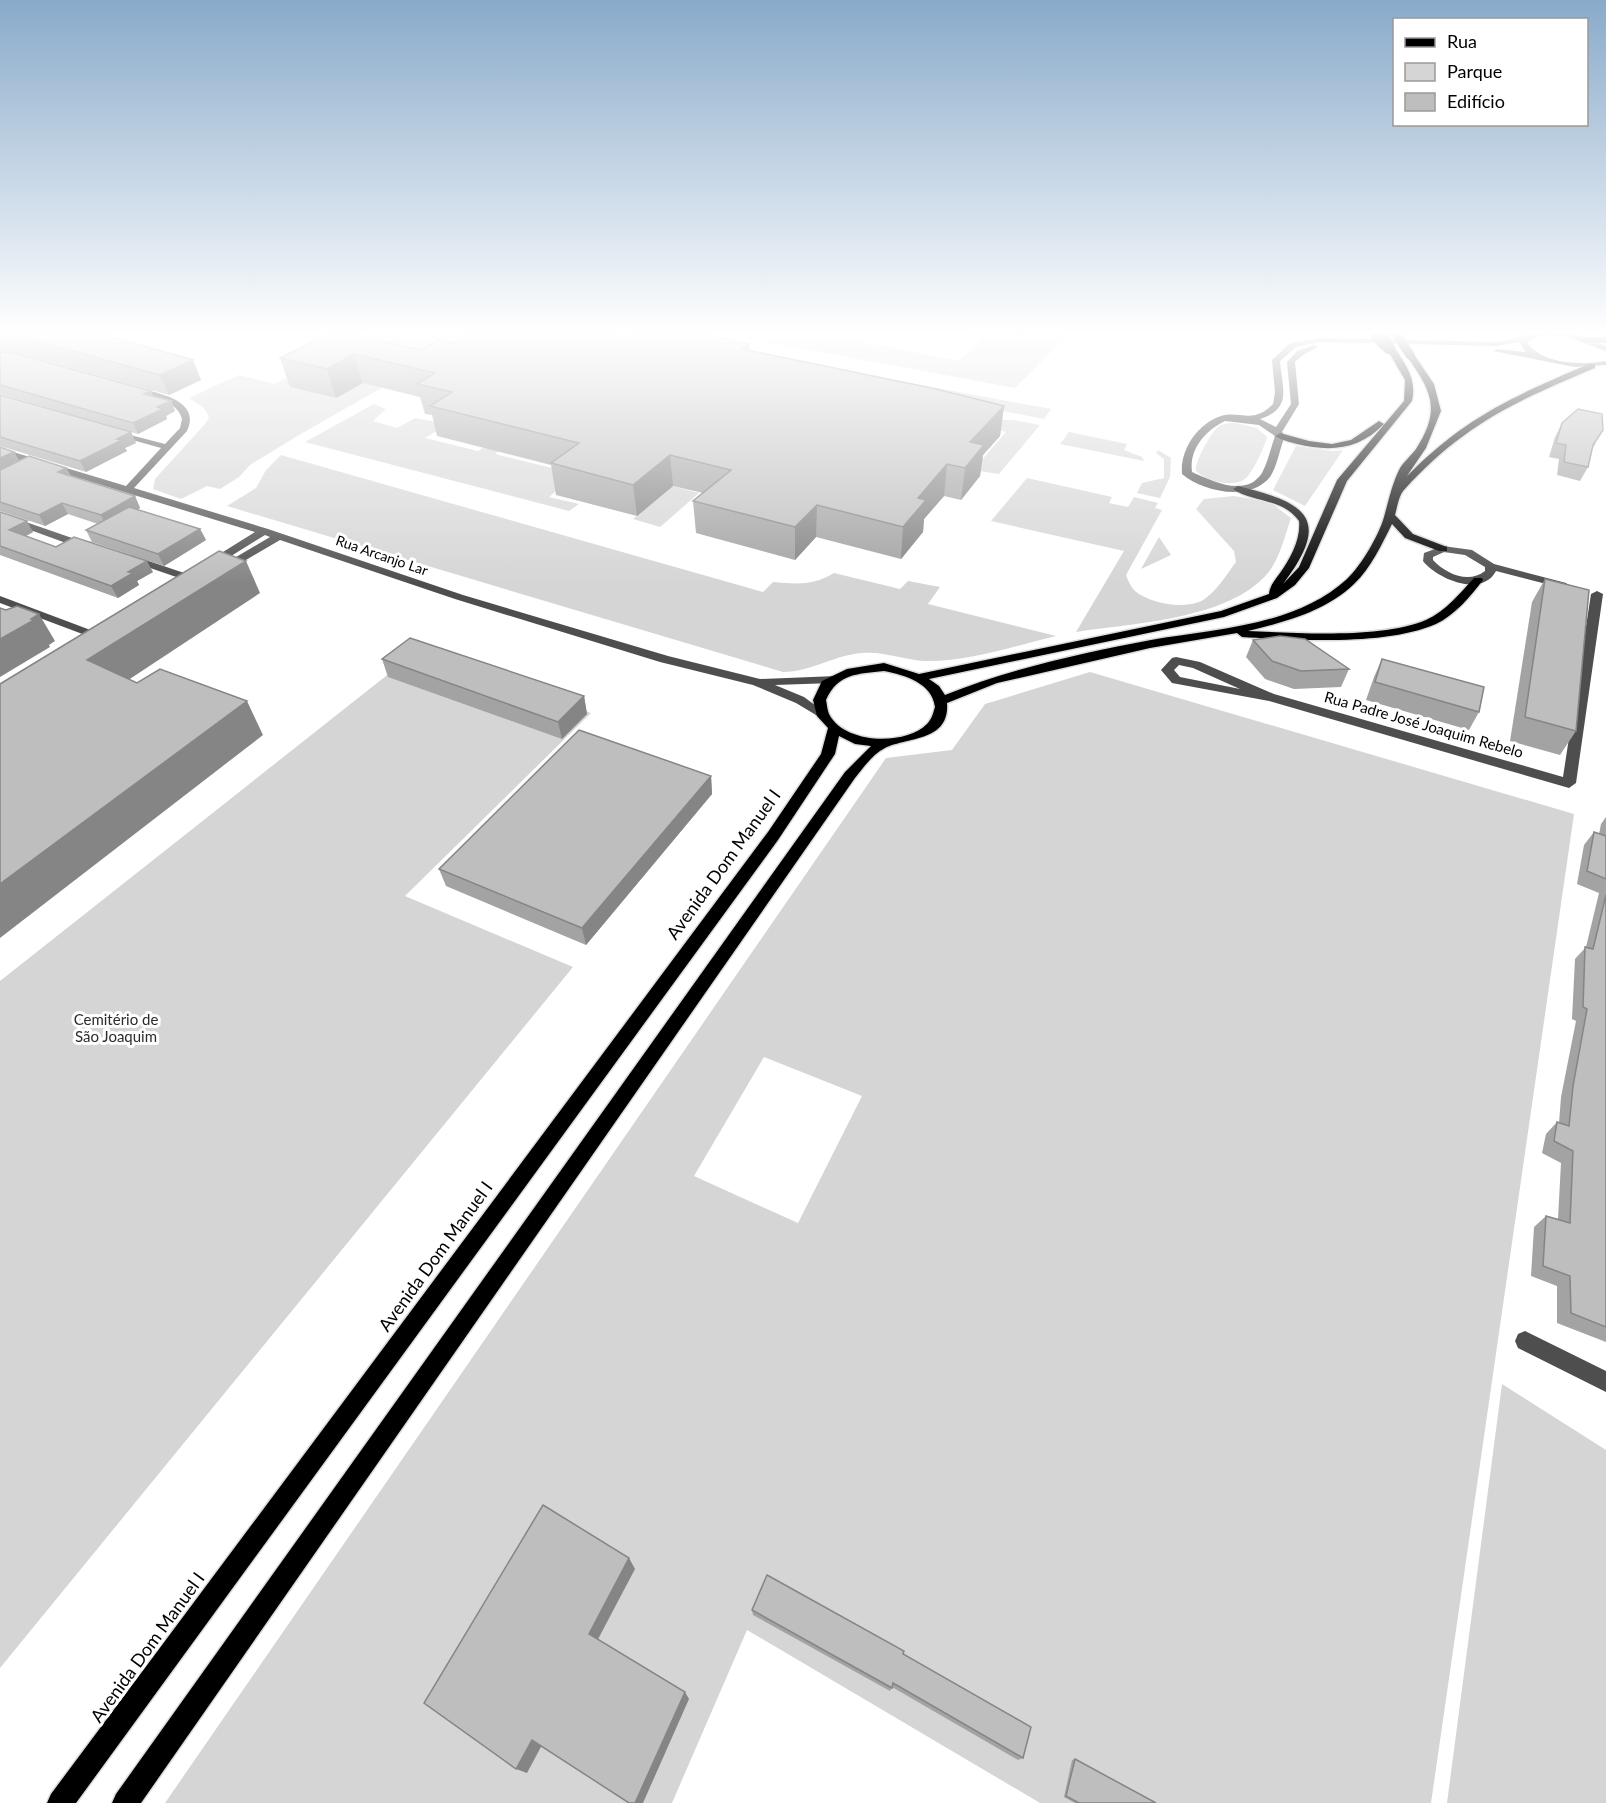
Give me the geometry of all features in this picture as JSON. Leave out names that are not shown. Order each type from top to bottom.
[{"type":"main road","points":[[941,701],[993,680],[1150,644],[1224,633],[1282,619],[1315,605],[1351,581],[1374,549],[1389,515],[1404,470],[1421,448],[1435,416]]},
{"type":"main road","points":[[1396,493],[1429,459],[1463,430],[1486,416]]},
{"type":"main road","points":[[1279,434],[1314,445],[1335,448],[1348,445],[1370,432],[1385,419],[1395,418]]},
{"type":"main road","points":[[920,677],[1224,614],[1273,596],[1291,583],[1304,568],[1342,480],[1370,444],[1395,418]]},
{"type":"main road","points":[[1238,489],[1284,504],[1294,509],[1303,519],[1305,529],[1301,541],[1286,572],[1275,586],[1273,596]]},
{"type":"main road","points":[[1389,515],[1409,536],[1443,549]]},
{"type":"main road","points":[[1224,633],[1273,635],[1366,633],[1411,627],[1443,615],[1485,574]]},
{"type":"main road","points":[[884,667],[903,670],[920,677],[937,692],[941,701],[941,713],[928,730],[903,741],[883,743],[864,741],[834,729],[821,714],[819,701],[823,689],[833,679],[848,672],[884,667]]},
{"type":"main road","name":"Avenida Dom Manuel I","points":[[60,1803],[773,836],[828,754],[834,729]]},
{"type":"main road","points":[[125,1803],[850,775],[866,756],[883,743]]},
{"type":"street","points":[[128,489],[184,429],[188,416]]},
{"type":"street","points":[[1249,420],[1261,416]]},
{"type":"street","points":[[1279,434],[1261,423],[1249,420],[1224,418],[1214,422],[1192,446],[1185,461],[1187,474],[1214,486],[1238,489],[1252,486],[1266,475],[1279,434],[1289,416]]},
{"type":"street","points":[[103,429],[166,447]]},
{"type":"street","name":"Rua Arcanjo Lar","points":[[0,451],[112,487],[128,489],[264,531],[459,597],[664,659],[757,682]]},
{"type":"street","points":[[16,471],[33,462]]},
{"type":"street","points":[[0,516],[70,541],[97,546]]},
{"type":"street","points":[[195,581],[264,531]]},
{"type":"street","points":[[117,553],[195,581],[279,536]]},
{"type":"street","points":[[1485,574],[1476,555],[1465,551],[1443,549],[1428,555],[1428,561],[1432,567],[1454,578],[1485,574],[1542,581],[1591,592]]},
{"type":"street","name":"Rua Padre José Joaquim Rebelo","points":[[1270,697],[1569,783],[1591,592]]},
{"type":"street","points":[[0,599],[101,638]]},
{"type":"street","points":[[1176,661],[1196,665],[1270,697],[1176,680],[1167,670],[1176,661]]},
{"type":"street","points":[[757,682],[833,679]]},
{"type":"street","points":[[757,682],[800,700],[821,714]]},
{"type":"street","points":[[1525,1341],[1606,1382]]},
{"type":"green space","points":[[332,416],[250,465],[239,477],[220,489],[207,486],[181,499],[153,489],[155,479],[209,417]]},
{"type":"green space","points":[[352,416],[378,416],[373,421],[397,428],[415,418],[448,424],[425,438],[478,451],[505,433],[521,436],[495,454],[576,474],[549,497],[579,504],[569,511],[305,442]]},
{"type":"green space","points":[[1029,416],[1046,416],[1044,419]]},
{"type":"green space","points":[[953,419],[1013,420],[1040,425],[999,474],[973,470],[1006,432]]},
{"type":"green space","points":[[1236,423],[1257,428],[1267,437],[1251,472],[1245,479],[1233,483],[1219,482],[1200,475],[1196,467],[1211,436],[1221,425]]},
{"type":"green space","points":[[1069,432],[1127,444],[1124,450],[1142,457],[1144,461],[1060,444]]},
{"type":"green space","points":[[1296,446],[1332,451],[1343,450],[1305,506],[1273,490]]},
{"type":"green space","points":[[1158,450],[1171,458],[1170,477],[1160,498],[1137,493],[1142,483],[1164,478],[1164,459],[1156,453]]},
{"type":"green space","points":[[281,455],[763,592],[773,582],[812,582],[834,573],[900,589],[908,581],[940,587],[928,604],[1056,636],[958,659],[925,661],[878,653],[862,653],[783,672],[227,506],[256,488],[266,470]]},
{"type":"green space","points":[[616,471],[699,493],[660,527],[633,519],[658,497]]},
{"type":"green space","points":[[1027,478],[1112,497],[1109,503],[1128,507],[1134,497],[1158,503],[1155,508],[1162,510],[1126,575],[1132,588],[1142,596],[1170,604],[1190,604],[1206,598],[1236,562],[1234,551],[1196,509],[1204,499],[1234,496],[1270,502],[1291,518],[1279,553],[1268,573],[1251,589],[1229,601],[1178,617],[1076,632],[1124,551],[991,521]]},
{"type":"green space","points":[[1159,537],[1171,555],[1141,569]]},
{"type":"green space","name":"Cemitério de São Joaquim","points":[[415,653],[591,713],[405,896],[573,967],[0,1668],[0,981]]},
{"type":"green space","points":[[1090,672],[1574,814],[1431,1803],[1040,1803],[747,1630],[672,1803],[165,1803],[886,758],[952,750],[985,704]],"holes":[[[764,1057],[862,1096],[798,1223],[694,1176]]]},
{"type":"green space","points":[[1502,1384],[1606,1450],[1606,1803],[1447,1803]]},
{"type":"building","points":[[0,416],[75,416],[131,432],[117,439],[122,440],[80,461],[0,437]]},
{"type":"building","points":[[109,416],[148,416],[133,423]]},
{"type":"building","points":[[471,416],[994,416],[970,442],[984,445],[965,468],[947,464],[918,498],[926,500],[903,527],[817,505],[795,527],[693,501],[731,470],[670,455],[633,485],[551,463],[579,443]]},
{"type":"building","points":[[1570,416],[1602,416],[1603,430],[1593,445],[1588,467],[1564,462],[1566,445],[1556,443],[1562,423]]},
{"type":"building","points":[[0,447],[14,452],[0,458]]},
{"type":"building","points":[[29,456],[66,468],[58,472],[135,496],[101,515],[62,503],[39,515],[0,502],[0,470]]},
{"type":"building","points":[[129,507],[200,529],[158,554],[86,530]]},
{"type":"building","points":[[0,512],[27,521],[9,530],[56,547],[74,537],[147,561],[128,572],[133,573],[111,586],[0,546]]},
{"type":"building","points":[[219,551],[246,561],[87,660],[137,683],[160,669],[247,701],[0,884],[0,684]]},
{"type":"building","points":[[1545,579],[1589,590],[1576,731],[1525,717]]},
{"type":"building","points":[[17,606],[39,614],[31,619],[34,620],[0,639],[0,608],[6,610]]},
{"type":"building","points":[[1280,636],[1305,639],[1349,669],[1301,671],[1272,661],[1253,640]]},
{"type":"building","points":[[410,638],[584,696],[558,722],[382,659]]},
{"type":"building","points":[[1382,659],[1484,687],[1479,712],[1375,682]]},
{"type":"building","points":[[579,730],[711,776],[582,928],[439,869]]},
{"type":"building","points":[[1594,832],[1606,836],[1606,879],[1587,871]]},
{"type":"building","points":[[1606,895],[1606,1327],[1571,1313],[1570,1276],[1543,1266],[1546,1216],[1570,1223],[1573,1151],[1554,1141],[1557,1122],[1569,1126],[1573,1086],[1587,1009],[1583,1007],[1585,947],[1593,949]]},
{"type":"building","points":[[543,1505],[629,1558],[589,1634],[685,1692],[635,1803],[629,1803],[532,1740],[516,1769],[424,1703]]},
{"type":"building","points":[[767,1575],[904,1651],[903,1654],[1031,1727],[1023,1758],[893,1683],[892,1688],[752,1610]]},
{"type":"building","points":[[1075,1759],[1156,1803],[1079,1803],[1066,1796]]}]
